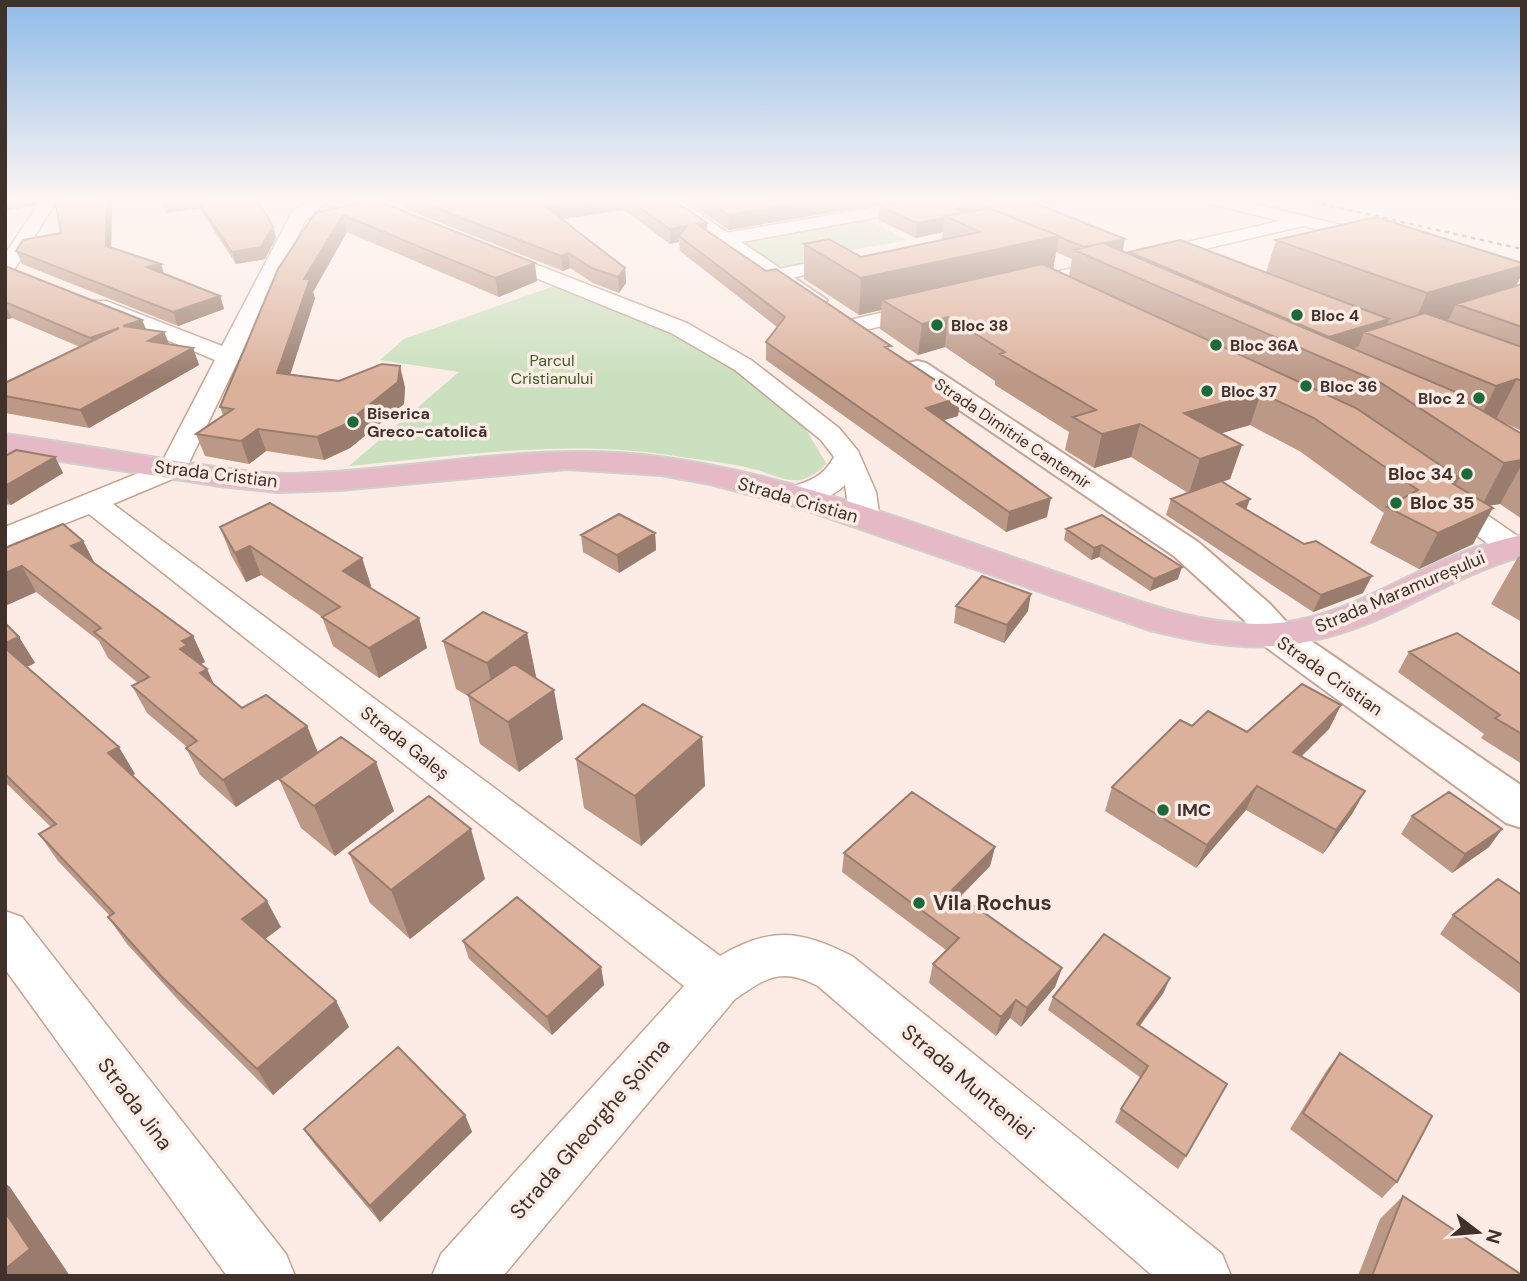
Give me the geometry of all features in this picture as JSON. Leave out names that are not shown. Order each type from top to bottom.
[{"type":"main road","name":"Strada Cristian","points":[[5,443],[172,470],[289,484],[369,478],[502,461],[611,461],[710,475],[865,520],[1180,626],[1222,634],[1277,636]]},
{"type":"main road","name":"Strada Maramureșului","points":[[1277,636],[1318,628],[1487,555],[1517,546]]},
{"type":"street","points":[[5,538],[172,470],[277,260]]},
{"type":"street","points":[[508,260],[680,328],[743,365],[830,434],[848,457],[862,492],[865,520]]},
{"type":"street","name":"Strada Dimitrie Cantemir","points":[[755,260],[1186,549],[1256,612],[1277,636]]},
{"type":"street","points":[[777,275],[851,260]]},
{"type":"street","points":[[999,291],[1131,260]]},
{"type":"street","points":[[1202,260],[1210,263]]},
{"type":"street","points":[[1054,261],[1131,283]]},
{"type":"street","points":[[1039,282],[1076,299]]},
{"type":"street","points":[[73,295],[229,356]]},
{"type":"street","points":[[853,326],[946,304]]},
{"type":"street","points":[[792,498],[830,485],[837,479],[848,457]]},
{"type":"street","points":[[1427,486],[1517,546]]},
{"type":"street","name":"Strada Galeș","points":[[93,503],[718,983]]},
{"type":"street","name":"Strada Cristian","points":[[1277,636],[1522,810]]},
{"type":"street","name":"Strada Jina","points":[[5,931],[264,1276]]},
{"type":"street","name":"Strada Munteniei","points":[[718,983],[755,958],[779,954],[807,955],[835,971],[1200,1276]]},
{"type":"street","name":"Strada Gheorghe Șoima","points":[[463,1276],[718,983]]},
{"type":"green space","points":[[770,260],[816,260],[785,270]]},
{"type":"green space","name":"Parcul Cristianului","points":[[554,286],[663,330],[730,364],[801,421],[826,463],[811,476],[800,480],[722,463],[629,450],[509,451],[349,466],[459,372],[380,360],[404,339]]},
{"type":"building","points":[[39,260],[148,260],[161,264],[147,267],[220,296],[173,312]]},
{"type":"building","points":[[284,260],[316,260],[304,279],[310,279],[277,373],[339,381],[382,364],[400,366],[398,382],[344,425],[317,437],[258,429],[241,441],[196,434],[233,409],[220,407]]},
{"type":"building","points":[[451,260],[527,260],[535,263],[495,278]]},
{"type":"building","points":[[579,260],[614,260],[625,268],[618,277],[592,268]]},
{"type":"building","points":[[710,260],[750,260],[766,271],[776,269],[891,346],[885,347],[961,397],[926,408],[1051,498],[1009,512],[766,342],[785,317]]},
{"type":"building","points":[[830,260],[947,260],[861,278]]},
{"type":"building","points":[[1097,260],[1143,260],[1463,395],[1459,397],[1522,434],[1522,460],[1504,463],[1381,383]]},
{"type":"building","points":[[1147,260],[1232,260],[1389,319],[1329,337]]},
{"type":"building","points":[[1332,260],[1512,260],[1522,263],[1522,266],[1427,293]]},
{"type":"building","points":[[1042,264],[1356,408],[1459,478],[1447,480],[1493,508],[1438,533],[1387,507],[1418,490],[1314,418],[1261,393],[1184,413],[1242,445],[1200,459],[1140,424],[1102,434],[1073,417],[1096,410],[1000,354],[1005,352],[948,317],[922,324],[882,300]]},
{"type":"building","points":[[5,266],[142,320],[123,326],[164,332],[148,341],[193,348],[80,410],[5,396],[5,383],[119,328],[90,338],[5,302]]},
{"type":"building","points":[[1522,284],[1522,327],[1456,304]]},
{"type":"building","points":[[1425,313],[1522,347],[1522,381],[1517,379],[1496,386],[1364,332]]},
{"type":"building","points":[[16,450],[55,457],[5,486],[5,456]]},
{"type":"building","points":[[1221,481],[1250,499],[1237,504],[1304,544],[1316,541],[1372,576],[1321,595],[1171,499]]},
{"type":"building","points":[[270,503],[362,558],[343,571],[419,618],[369,648],[322,617],[340,607],[250,546],[235,553],[220,527]]},
{"type":"building","points":[[619,514],[655,533],[617,555],[581,535]]},
{"type":"building","points":[[1102,515],[1182,567],[1154,579],[1102,545],[1094,548],[1066,529]]},
{"type":"building","points":[[63,524],[83,541],[71,546],[193,636],[182,641],[187,645],[180,649],[207,669],[200,673],[242,708],[266,695],[307,726],[223,780],[186,748],[197,741],[132,686],[149,677],[94,632],[101,628],[22,566],[5,573],[5,548]]},
{"type":"building","points":[[982,576],[1031,594],[1007,625],[956,606]]},
{"type":"building","points":[[483,612],[527,633],[487,663],[443,641]]},
{"type":"building","points":[[5,623],[19,637],[5,643]]},
{"type":"building","points":[[1457,633],[1522,675],[1522,734],[1495,718],[1500,715],[1409,652]]},
{"type":"building","points":[[5,648],[119,747],[108,753],[267,901],[242,919],[336,1001],[257,1069],[163,978],[108,917],[114,913],[39,834],[56,824],[5,774]]},
{"type":"building","points":[[514,664],[554,690],[508,722],[468,695]]},
{"type":"building","points":[[1302,684],[1341,705],[1293,752],[1365,791],[1336,830],[1257,786],[1207,845],[1112,787],[1180,720],[1192,726],[1208,711],[1247,732]]},
{"type":"building","points":[[643,704],[702,737],[635,796],[576,759]]},
{"type":"building","points":[[341,737],[376,762],[314,806],[279,779]]},
{"type":"building","points":[[912,792],[995,847],[952,890],[1062,968],[1027,1008],[1016,1000],[1001,1017],[933,964],[959,938],[844,853]]},
{"type":"building","points":[[1449,792],[1502,829],[1465,854],[1412,816]]},
{"type":"building","points":[[429,796],[471,829],[391,890],[349,853]]},
{"type":"building","points":[[1498,879],[1522,895],[1522,965],[1453,915]]},
{"type":"building","points":[[517,897],[601,967],[547,1017],[463,941]]},
{"type":"building","points":[[1104,934],[1170,978],[1137,1024],[1227,1084],[1186,1156],[1121,1109],[1148,1066],[1053,997]]},
{"type":"building","points":[[398,1047],[465,1115],[370,1206],[304,1129]]},
{"type":"building","points":[[1340,1053],[1432,1116],[1397,1182],[1303,1113]]},
{"type":"building","points":[[1403,1196],[1522,1275],[1522,1276],[1372,1276]]},
{"type":"building","points":[[5,1212],[30,1249],[5,1269]]},
{"type":"place","name":"Bloc 4","points":[[1297,315]]},
{"type":"place","name":"Bloc 38","points":[[937,325]]},
{"type":"place","name":"Bloc 36A","points":[[1216,345]]},
{"type":"place","name":"Bloc 36","points":[[1306,386]]},
{"type":"place","name":"Bloc 37","points":[[1207,391]]},
{"type":"place","name":"Bloc 2","points":[[1479,398]]},
{"type":"place","name":"Biserica Greco-catolică","points":[[353,422]]},
{"type":"place","name":"Bloc 34","points":[[1467,474]]},
{"type":"place","name":"Bloc 35","points":[[1396,503]]},
{"type":"place","name":"IMC","points":[[1163,810]]},
{"type":"place","name":"Vila Rochus","points":[[919,903]]}]
